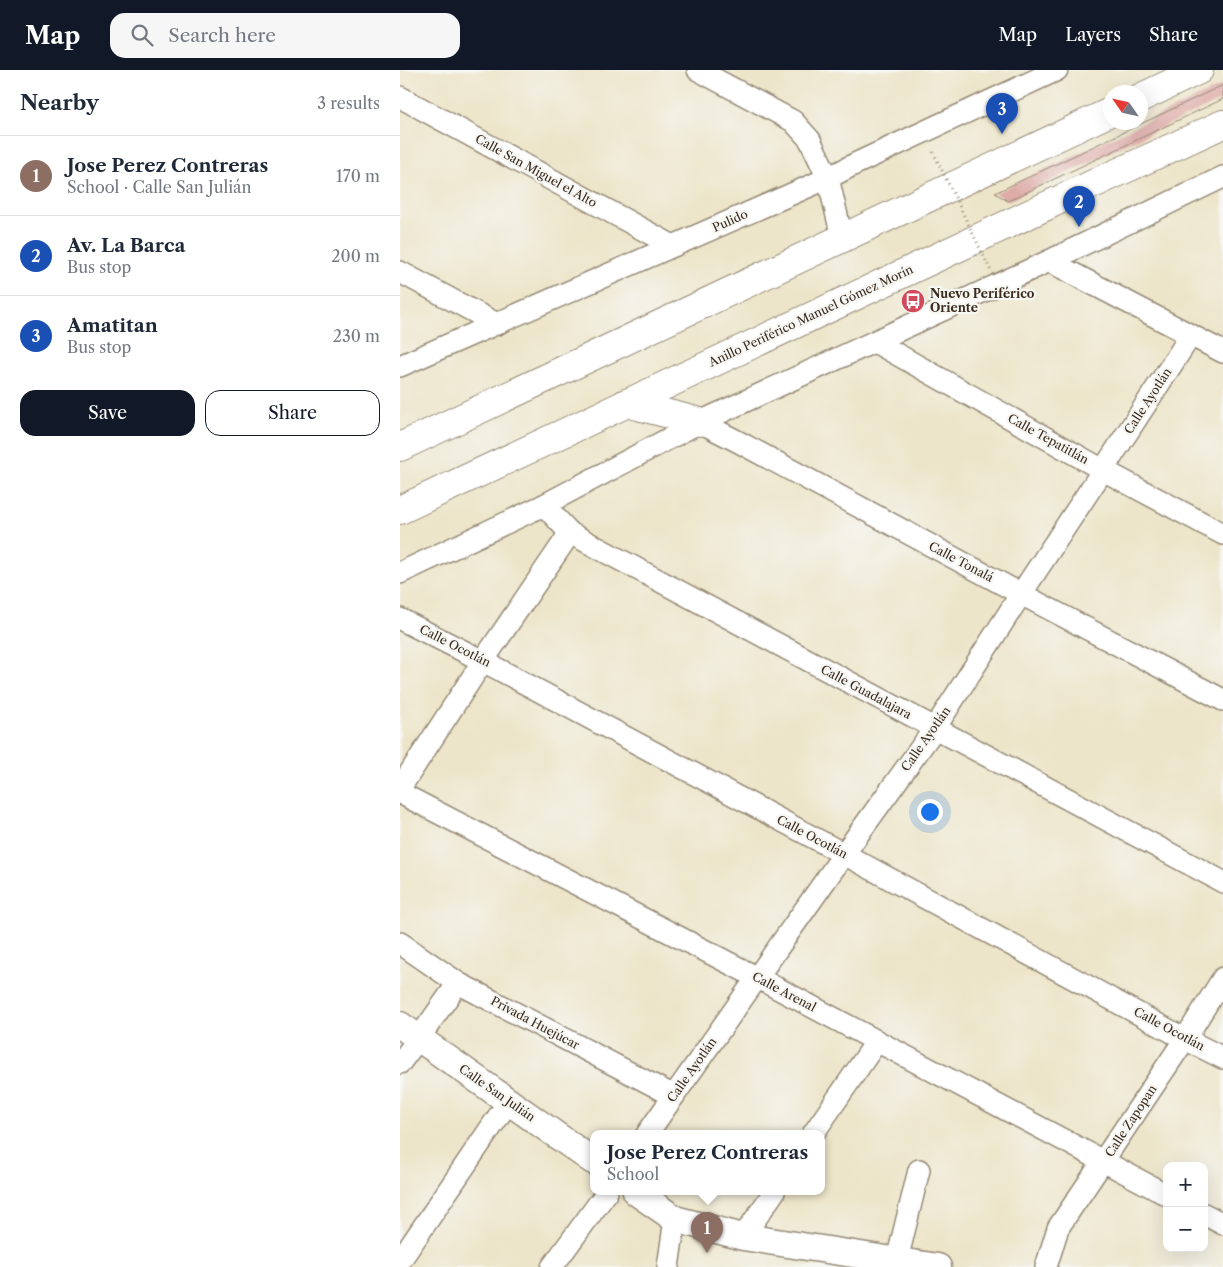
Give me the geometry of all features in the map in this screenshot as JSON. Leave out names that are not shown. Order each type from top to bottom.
[{"type":"highway","points":[[1148,94],[1199,70]]},
{"type":"highway","points":[[400,447],[1103,115]]},
{"type":"highway","name":"Anillo Periférico Manuel Gómez Morín","points":[[400,510],[1223,124]]},
{"type":"highway","points":[[626,403],[700,422]]},
{"type":"street","points":[[698,70],[793,121],[810,140],[828,178],[842,237]]},
{"type":"street","name":"Pulido","points":[[400,366],[828,178],[1045,72]]},
{"type":"street","name":"Calle San Miguel el Alto","points":[[400,97],[673,246]]},
{"type":"street","points":[[400,573],[544,505],[700,422],[1049,261],[1223,177]]},
{"type":"street","points":[[1049,261],[1223,352]]},
{"type":"street","points":[[400,272],[497,324]]},
{"type":"street","name":"Calle Ayotlán","points":[[650,1130],[935,728],[1191,335]]},
{"type":"street","name":"Calle Tepatitlán","points":[[875,342],[1223,534]]},
{"type":"street","name":"Calle Tonalá","points":[[700,422],[1223,700]]},
{"type":"street","name":"Calle Guadalajara","points":[[544,505],[570,533],[1223,882]]},
{"type":"street","points":[[400,788],[570,533]]},
{"type":"street","name":"Calle Ocotlán","points":[[400,619],[483,661],[1223,1058]]},
{"type":"street","name":"Calle Arenal","points":[[400,793],[758,978],[1163,1193]]},
{"type":"street","name":"Privada Huejúcar","points":[[400,943],[458,984],[674,1096]]},
{"type":"street","name":"Calle Zapopan","points":[[1046,1267],[1058,1228],[1185,1039],[1223,978]]},
{"type":"street","points":[[400,1063],[410,1032],[458,984]]},
{"type":"street","name":"Calle San Julián","points":[[410,1032],[590,1159]]},
{"type":"street","points":[[816,1130],[877,1041]]},
{"type":"street","points":[[400,1261],[509,1102]]},
{"type":"street","points":[[895,1263],[919,1170]]},
{"type":"street","points":[[552,1267],[605,1195]]},
{"type":"street","points":[[640,1195],[676,1220],[743,1237],[895,1263],[938,1267]]},
{"type":"street","points":[[743,1237],[772,1195]]},
{"type":"street","points":[[1208,1216],[1223,1224]]},
{"type":"street","points":[[668,1267],[676,1220]]},
{"type":"path","points":[[933,152],[993,275]]},
{"type":"building","points":[[1223,85],[1223,99],[1008,201],[995,193],[1128,130],[1148,130],[1148,121]]},
{"type":"place","name":"Amatitan","points":[[1002,134]]},
{"type":"place","name":"Av. La Barca","points":[[1079,227]]},
{"type":"place","name":"Nuevo Periférico Oriente","points":[[913,301]]},
{"type":"place","name":"Jose Perez Contreras","points":[[707,1253]]}]
